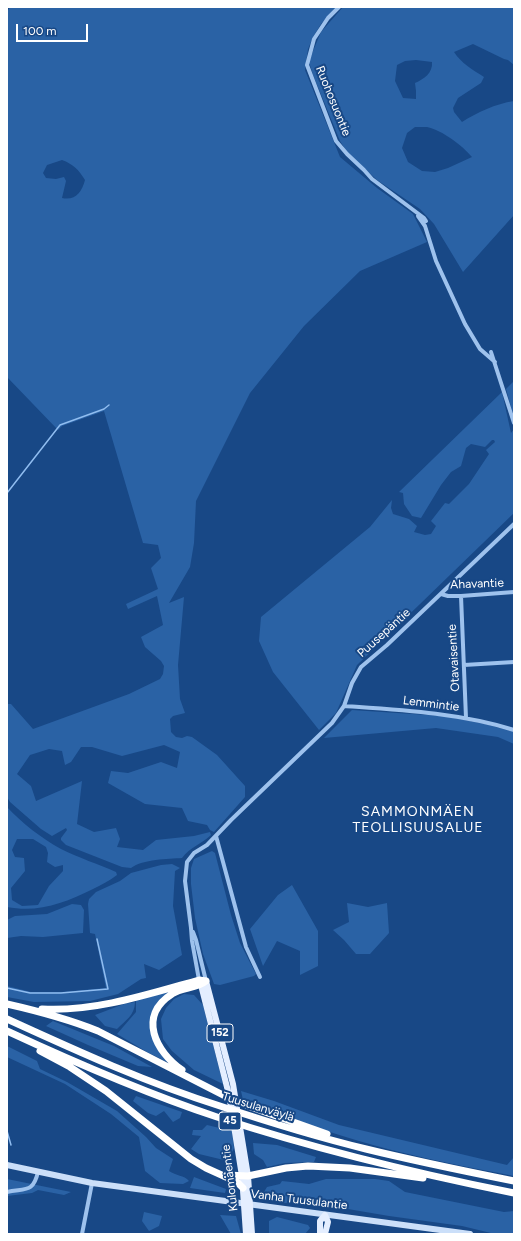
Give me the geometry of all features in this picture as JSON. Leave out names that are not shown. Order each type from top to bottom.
[{"type":"highway","points":[[23,1008],[65,1009],[99,1005],[202,982]]},
{"type":"highway","points":[[199,1082],[180,1069],[162,1052],[154,1035],[153,1023],[157,1010],[165,999],[176,992],[202,982]]},
{"type":"highway","points":[[7,1004],[63,1017],[98,1031],[251,1107],[304,1127],[335,1136],[365,1149]]},
{"type":"highway","name":"Tuusulanväylä","points":[[7,1019],[99,1060],[212,1104],[306,1133],[365,1149],[514,1181]]},
{"type":"highway","points":[[7,1032],[88,1078],[123,1103],[192,1159],[206,1168],[237,1182],[243,1188]]},
{"type":"highway","name":"Tuusulanväylä","points":[[7,1032],[95,1071],[216,1117],[357,1159],[514,1193]]},
{"type":"highway","points":[[221,1174],[245,1176],[286,1168],[308,1166],[334,1167],[463,1183]]},
{"type":"main road","name":"Kulomäentie","points":[[202,982],[241,1145]]},
{"type":"main road","name":"Kulomäentie","points":[[202,982],[232,1084],[252,1234]]},
{"type":"main road","name":"Vanha Tuusulantie","points":[[7,1165],[92,1183],[470,1234]]},
{"type":"main road","name":"Kulomäentie","points":[[245,1176],[243,1188],[246,1234]]},
{"type":"main road","points":[[320,1234],[320,1221],[325,1215],[328,1222],[325,1234]]},
{"type":"street","name":"Ruohosuontie","points":[[339,7],[328,18],[314,39],[307,65],[338,144],[372,180],[426,221]]},
{"type":"street","points":[[416,212],[425,226],[436,261],[465,324],[480,349],[495,362]]},
{"type":"street","points":[[491,352],[514,423]]},
{"type":"street","name":"Puusepäntie","points":[[202,982],[196,940],[191,928],[185,881],[187,862],[194,853],[207,845],[332,723],[344,706],[352,683],[361,668],[514,524]]},
{"type":"street","name":"Ahavantie","points":[[441,594],[448,596],[461,596],[514,592]]},
{"type":"street","name":"Otavaisentie","points":[[461,596],[466,718]]},
{"type":"street","points":[[464,665],[514,662]]},
{"type":"street","name":"Lemmintie","points":[[344,706],[428,713],[466,718],[514,730]]},
{"type":"street","points":[[216,836],[246,947],[260,977]]},
{"type":"street","points":[[7,1192],[29,1188],[35,1183],[38,1172]]},
{"type":"street","points":[[82,1234],[92,1183]]},
{"type":"shaded area","points":[[10,7],[336,7],[321,24],[313,37],[308,49],[305,70],[340,157],[377,188],[413,214],[427,242],[360,271],[304,326],[250,393],[196,501],[194,543],[190,567],[169,603],[184,597],[178,665],[180,699],[185,713],[173,716],[170,719],[171,732],[176,737],[192,737],[217,755],[245,786],[245,797],[214,832],[210,830],[207,825],[188,821],[182,808],[145,804],[108,783],[111,771],[128,773],[161,762],[177,768],[180,752],[164,745],[122,756],[92,747],[81,747],[71,762],[65,765],[62,751],[49,749],[30,755],[17,774],[31,786],[36,801],[82,781],[77,824],[94,832],[116,828],[120,839],[117,847],[143,850],[156,840],[194,836],[210,832],[211,835],[185,854],[182,858],[149,861],[131,868],[122,867],[66,845],[61,838],[67,830],[66,828],[52,836],[41,829],[10,802],[7,797],[7,704],[11,704],[33,729],[129,694],[160,679],[163,674],[164,666],[161,661],[145,647],[141,637],[163,625],[157,596],[128,609],[126,604],[158,589],[151,568],[161,558],[158,545],[143,543],[104,411],[62,426],[58,430],[7,377],[7,12]],"holes":[[[62,160],[75,168],[85,180],[80,192],[74,197],[67,199],[62,198],[66,181],[64,177],[56,179],[46,178],[43,173],[47,165]]]},
{"type":"shaded area","points":[[343,7],[514,7],[514,65],[508,60],[473,44],[454,52],[464,63],[484,77],[481,83],[458,98],[453,108],[454,112],[462,122],[487,109],[514,101],[514,215],[463,272],[434,224],[420,209],[377,180],[347,152],[340,141],[309,62],[321,32]],"holes":[[[416,60],[432,62],[431,69],[422,80],[415,83],[416,99],[403,98],[395,81],[397,65],[405,61]],[[415,127],[427,127],[439,131],[458,143],[472,157],[435,172],[422,171],[408,162],[402,148],[407,133]]]},
{"type":"shaded area","points":[[514,381],[514,418],[506,389]]},
{"type":"shaded area","points":[[502,392],[511,433],[514,429],[514,513],[357,665],[336,713],[319,730],[273,672],[259,641],[261,617],[370,527],[392,500],[391,508],[393,514],[409,519],[417,526],[414,532],[425,535],[431,534],[436,526],[431,521],[445,503],[449,504],[469,484],[489,454],[486,450],[495,442],[494,440],[492,440],[485,447],[471,444],[466,448],[461,466],[451,472],[441,485],[421,518],[412,516],[404,504],[403,493],[399,492]]},
{"type":"shaded area","points":[[352,710],[443,716],[485,724],[514,732],[514,744],[498,737],[436,728],[324,738]]},
{"type":"shaded area","points":[[7,807],[32,830],[54,845],[116,872],[117,875],[83,894],[51,906],[30,909],[7,907]],"holes":[[[17,839],[33,839],[46,847],[48,853],[47,862],[55,867],[63,865],[63,871],[49,886],[38,905],[22,906],[12,900],[11,888],[25,871],[24,858],[15,857],[12,850]]]},
{"type":"shaded area","points":[[212,851],[215,853],[240,943],[256,974],[254,976],[220,985],[214,984],[203,954],[195,918],[191,884],[191,868],[194,859]]},
{"type":"shaded area","points":[[172,864],[180,868],[175,871],[173,906],[182,955],[159,970],[144,964],[146,978],[141,979],[118,994],[90,1001],[34,1002],[7,997],[7,986],[31,992],[62,992],[106,988],[95,934],[90,933],[89,899],[96,892],[120,881],[131,873],[161,865]]},
{"type":"shaded area","points":[[292,885],[318,931],[318,966],[300,975],[300,951],[277,941],[263,966],[250,929],[278,895]]},
{"type":"shaded area","points":[[347,903],[368,907],[387,903],[389,933],[370,954],[356,954],[333,930],[349,922]]},
{"type":"shaded area","points":[[72,904],[81,905],[84,910],[83,933],[43,937],[21,936],[7,938],[7,920],[15,916],[47,914]]},
{"type":"shaded area","points":[[171,989],[152,1024],[173,1065],[147,1052],[117,1034],[136,1012],[136,999]]},
{"type":"shaded area","points":[[184,994],[194,995],[203,1005],[223,1084],[194,1070],[172,1051],[163,1039],[161,1019],[166,1008],[174,999]]},
{"type":"shaded area","points":[[135,1002],[135,1007],[131,1014],[117,1029],[105,1026],[95,1015],[124,1004]]},
{"type":"shaded area","points":[[53,1021],[114,1046],[152,1067],[138,1066],[46,1026]]},
{"type":"shaded area","points":[[7,1046],[37,1061],[40,1069],[67,1082],[117,1111],[156,1148],[173,1159],[169,1171],[189,1181],[183,1184],[160,1183],[145,1171],[139,1137],[111,1114],[65,1084],[7,1057]]},
{"type":"shaded area","points":[[241,1091],[274,1101],[339,1125],[507,1165],[514,1157],[514,1176],[408,1154],[340,1135],[291,1119],[243,1100]]},
{"type":"shaded area","points":[[136,1096],[182,1112],[180,1118],[173,1122],[164,1111],[156,1116],[148,1113],[133,1101]]},
{"type":"shaded area","points":[[207,1125],[232,1131],[234,1148],[228,1161],[199,1154],[191,1149],[201,1136],[192,1135],[193,1130],[202,1130]]},
{"type":"shaded area","points":[[253,1143],[277,1145],[316,1157],[314,1162],[285,1163],[267,1167],[263,1160],[254,1154]]},
{"type":"shaded area","points":[[194,1177],[226,1189],[225,1193],[190,1188]]},
{"type":"shaded area","points":[[7,1179],[71,1192],[64,1195],[38,1190],[32,1193],[7,1196]]},
{"type":"shaded area","points":[[326,1179],[375,1179],[389,1181],[405,1192],[504,1212],[514,1211],[514,1234],[495,1234],[462,1226],[389,1216],[301,1201],[285,1203],[263,1198],[267,1187],[280,1184],[282,1181],[309,1184]]},
{"type":"shaded area","points":[[144,1212],[162,1216],[159,1226],[149,1231],[142,1221]]},
{"type":"shaded area","points":[[220,1215],[236,1216],[241,1234],[231,1234]]},
{"type":"shaded area","points":[[277,1217],[308,1225],[310,1228],[305,1234],[269,1234],[269,1221]]},
{"type":"waterway","points":[[7,493],[60,425],[104,409],[109,405]]},
{"type":"waterway","points":[[7,988],[30,993],[61,993],[108,989],[97,939]]},
{"type":"waterway","points":[[7,1131],[11,1145]]},
{"type":"district","name":"SAMMONMÄEN TEOLLISUUSALUE","points":[[418,820]]}]
